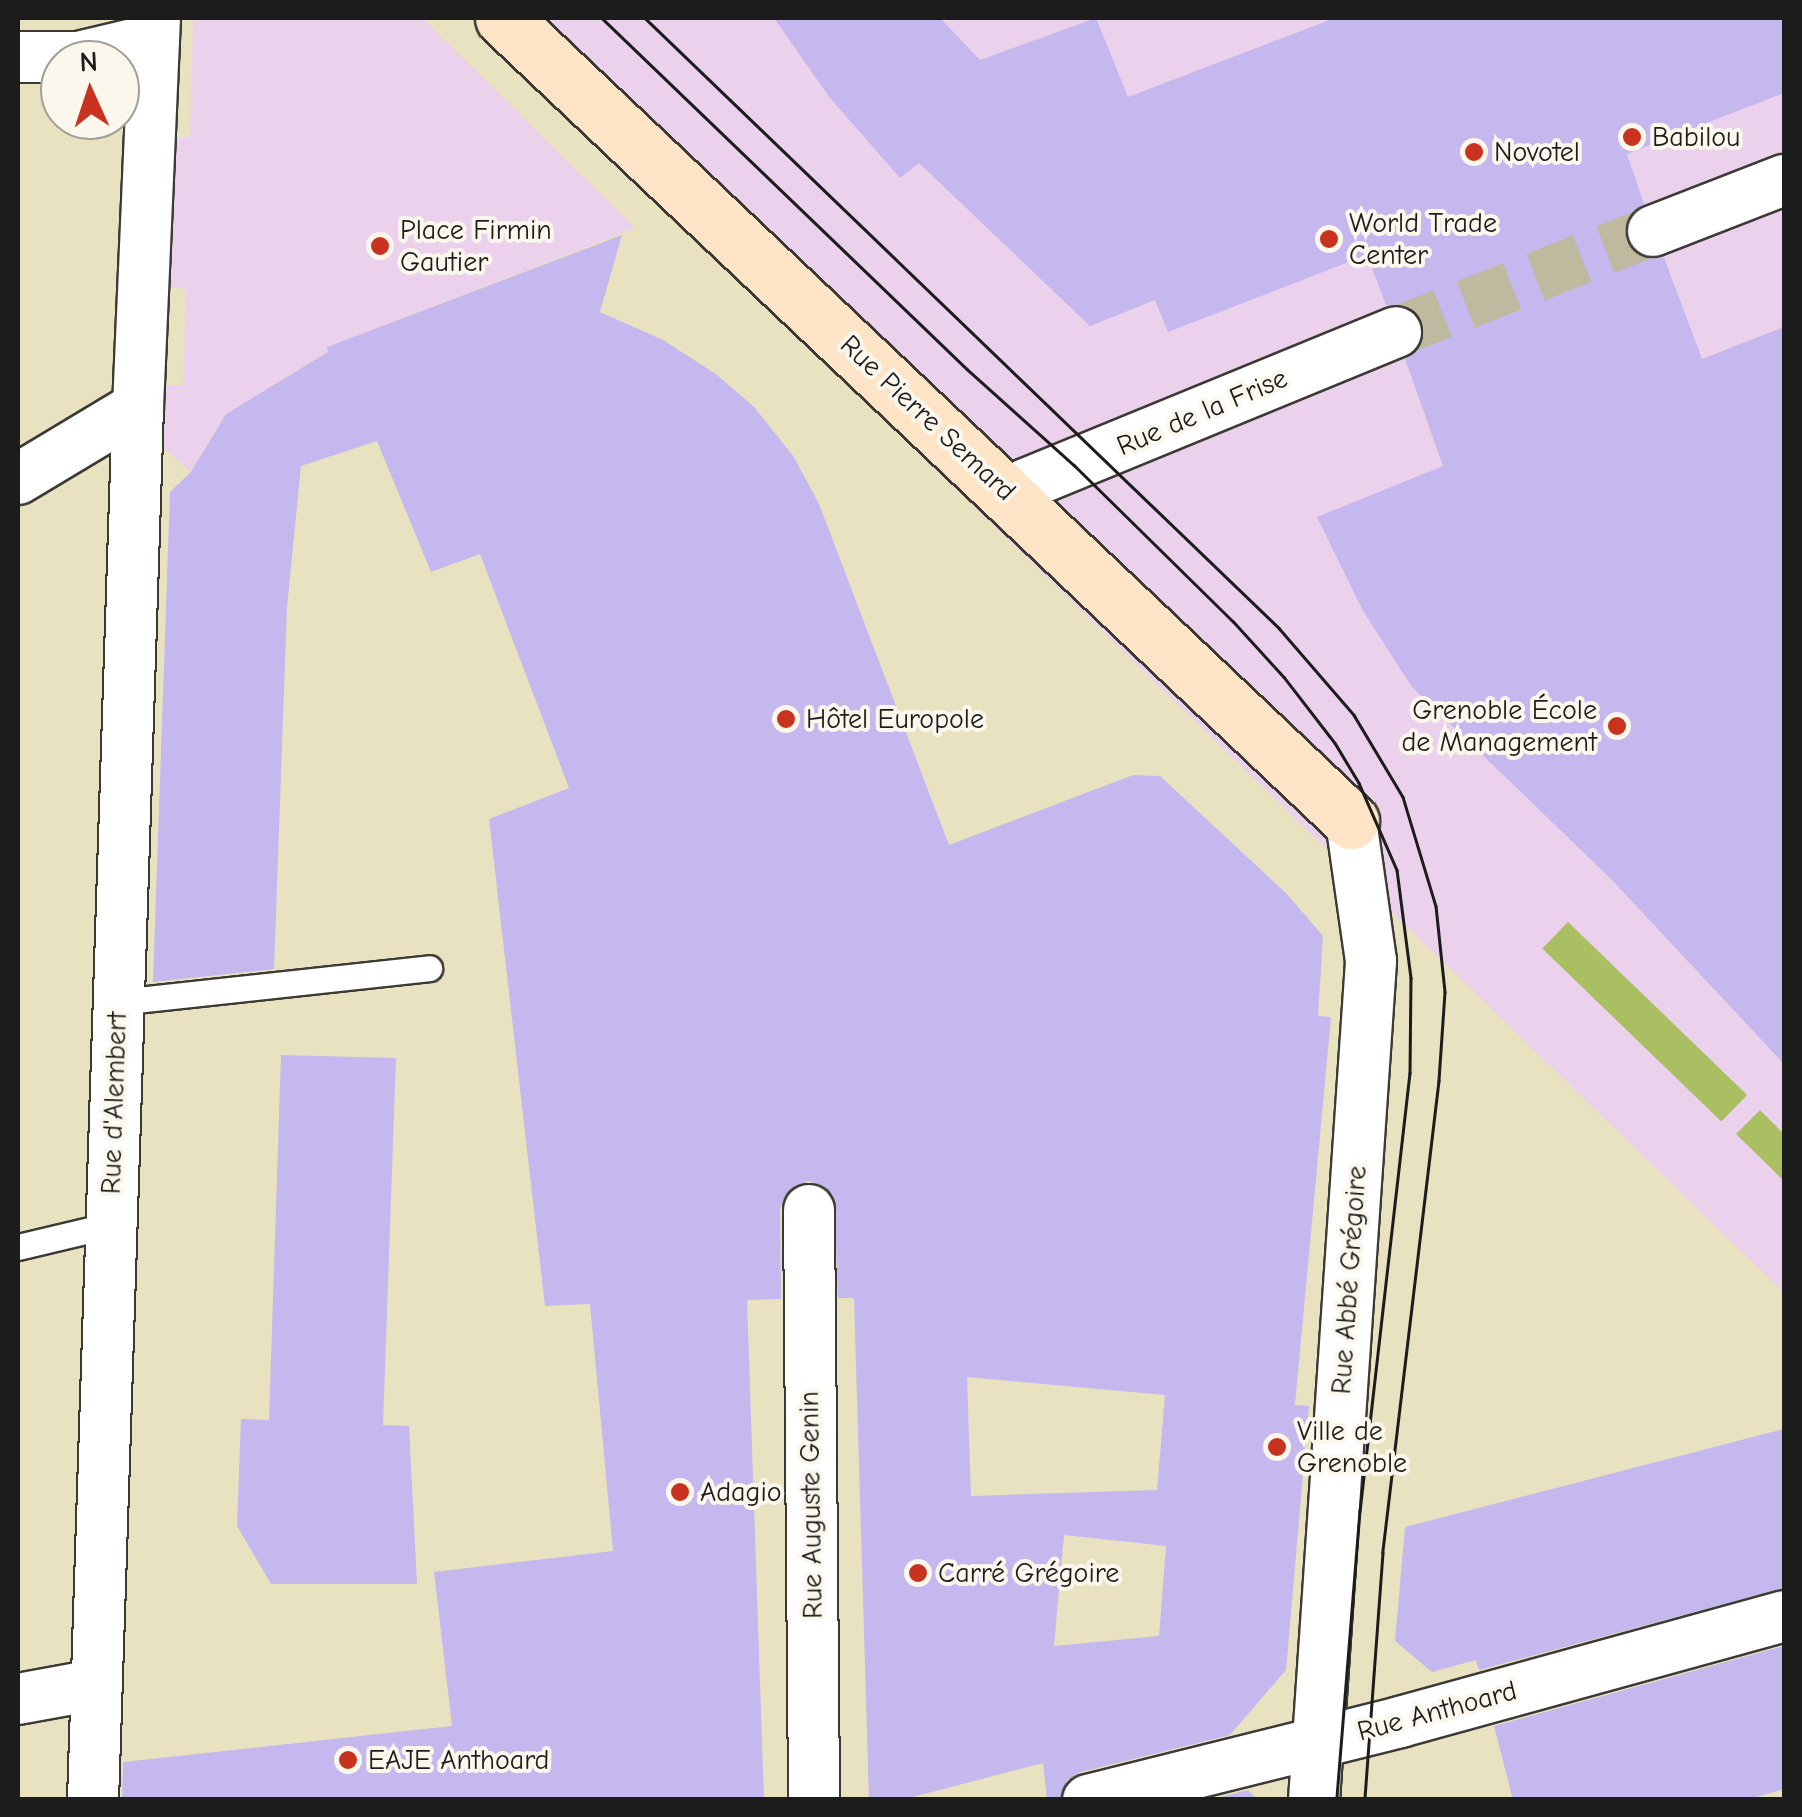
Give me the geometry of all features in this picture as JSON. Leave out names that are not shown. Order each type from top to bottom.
[{"type":"street","name":"Rue Pierre Semard","points":[[503,18],[1351,821]]},
{"type":"street","points":[[18,57],[78,57],[155,28],[138,406],[18,480]]},
{"type":"street","points":[[1653,231],[1784,180]]},
{"type":"street","name":"Rue de la Frise","points":[[1010,496],[1026,484],[1396,332]]},
{"type":"street","name":"Rue d'Alembert","points":[[93,1800],[138,406]]},
{"type":"street","name":"Rue Abbé Grégoire","points":[[1314,1800],[1371,962],[1351,821]]},
{"type":"street","name":"Rue Auguste Genin","points":[[809,1210],[814,1800]]},
{"type":"street","name":"Rue Anthoard","points":[[1088,1800],[1784,1616]]},
{"type":"street","points":[[18,1699],[94,1686]]},
{"type":"lane","points":[[118,1002],[429,968]]},
{"type":"lane","points":[[18,1246],[110,1225]]},
{"type":"shaded area","name":"Place Firmin Gautier","points":[[193,18],[422,18],[635,228],[328,347],[330,357],[302,368],[226,414],[191,472],[164,448],[161,426],[162,385],[183,385],[186,289],[166,287],[170,138],[190,138]]},
{"type":"shaded area","points":[[471,18],[1784,18],[1784,1293]]},
{"type":"green space","points":[[1568,922],[1747,1095],[1721,1122],[1542,949]]},
{"type":"green space","points":[[1760,1110],[1784,1134],[1784,1181],[1736,1134]]},
{"type":"building","points":[[774,18],[940,18],[980,60],[1096,18],[1128,97],[1335,18],[1784,18],[1784,93],[1627,154],[1644,204],[1631,212],[1625,228],[1627,242],[1636,254],[1664,258],[1702,359],[1784,327],[1784,1064],[1612,880],[1412,687],[1363,611],[1317,517],[1443,466],[1405,359],[1419,349],[1423,322],[1413,309],[1386,305],[1367,255],[1168,332],[1155,300],[1090,326],[919,163],[900,178],[830,98]]},
{"type":"building","points":[[622,235],[600,312],[663,340],[716,374],[754,407],[794,457],[819,504],[949,845],[1133,775],[1160,776],[1287,894],[1323,936],[1318,1016],[1331,1017],[1295,1405],[1309,1406],[1286,1670],[1230,1735],[1081,1772],[1067,1780],[1060,1800],[1047,1800],[1043,1763],[901,1800],[869,1800],[854,1298],[838,1298],[834,1196],[824,1186],[808,1181],[785,1195],[780,1209],[781,1299],[747,1300],[764,1800],[122,1800],[123,1762],[452,1726],[434,1572],[613,1551],[590,1304],[545,1306],[489,819],[569,788],[480,554],[431,572],[377,441],[301,466],[287,607],[274,969],[153,982],[170,492],[191,472],[226,414],[328,352],[327,347]],"holes":[[[967,1377],[1165,1395],[1157,1490],[971,1496]],[[1064,1535],[1166,1546],[1159,1636],[1054,1646]]]},
{"type":"building","points":[[281,1055],[396,1058],[383,1425],[409,1426],[417,1584],[271,1584],[237,1526],[241,1419],[269,1420]]},
{"type":"building","points":[[1784,1429],[1784,1588],[1479,1670],[1476,1660],[1432,1672],[1395,1641],[1405,1527]]},
{"type":"building","points":[[1784,1646],[1784,1789],[1745,1800],[1513,1800],[1494,1726]]},
{"type":"building","points":[[1248,1790],[1258,1800],[1209,1800]]},
{"type":"tunnel","points":[[1396,332],[1653,231]]},
{"type":"tram line","points":[[602,18],[1233,621],[1284,677],[1335,743],[1359,783],[1397,870],[1411,978],[1410,1073],[1360,1511],[1337,1800]]},
{"type":"tram line","points":[[645,18],[1279,628],[1354,715],[1403,797],[1436,906],[1445,992],[1439,1081],[1383,1553],[1365,1800]]},
{"type":"place","name":"Babilou","points":[[1632,137]]},
{"type":"place","name":"Novotel","points":[[1474,152]]},
{"type":"place","name":"World Trade Center","points":[[1329,239]]},
{"type":"place","name":"Place Firmin Gautier","points":[[380,246]]},
{"type":"place","name":"Hôtel Europole","points":[[786,719]]},
{"type":"place","name":"Grenoble École de Management","points":[[1617,726]]},
{"type":"place","name":"Ville de Grenoble","points":[[1277,1447]]},
{"type":"place","name":"Adagio","points":[[680,1492]]},
{"type":"place","name":"Carré Grégoire","points":[[918,1573]]},
{"type":"place","name":"EAJE Anthoard","points":[[348,1760]]}]
